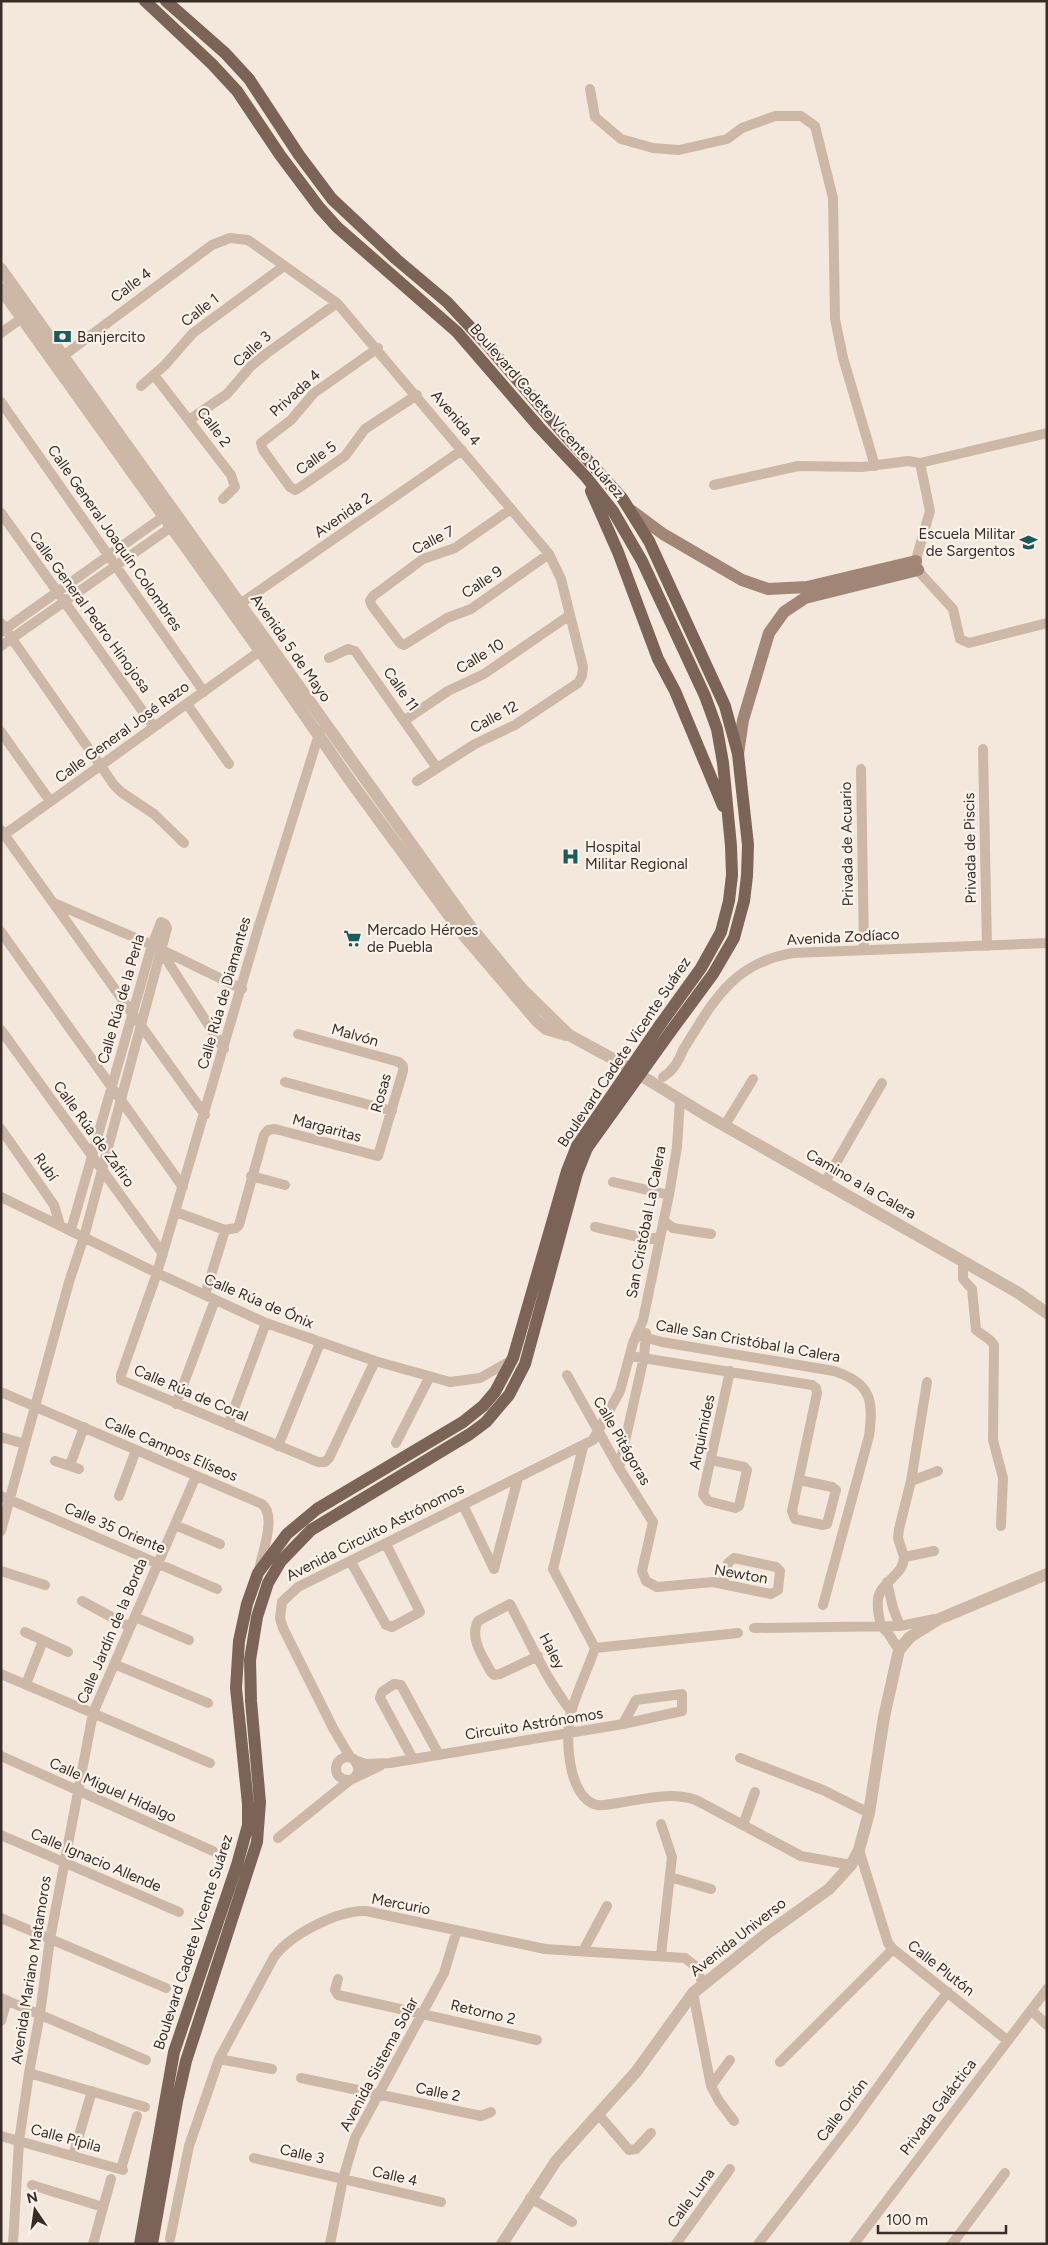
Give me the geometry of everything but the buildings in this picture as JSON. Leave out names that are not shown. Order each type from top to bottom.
[{"type":"main road","name":"Boulevard Cadete Vicente Suárez","points":[[140,2244],[174,2052],[244,1842],[248,1804],[236,1688],[238,1641],[247,1604],[258,1573],[287,1534],[317,1509],[463,1422],[495,1392],[514,1358],[567,1171],[666,1028],[701,968],[721,932],[729,901],[732,875],[719,737],[705,696],[630,538],[613,511],[586,477],[539,427],[457,332],[337,227],[325,214],[280,156],[237,91],[212,64],[145,1]]},
{"type":"main road","name":"Boulevard Cadete Vicente Suárez","points":[[166,1],[225,53],[249,79],[299,155],[332,199],[447,302],[632,511],[656,557],[725,706],[738,754],[748,845],[744,900],[734,938],[718,967],[666,1028]]},
{"type":"main road","points":[[539,427],[550,418]]},
{"type":"main road","points":[[586,477],[618,552],[658,659],[675,691],[719,795],[729,828]]},
{"type":"main road","points":[[632,511],[663,534],[742,580],[768,589],[807,587],[917,565]]},
{"type":"main road","points":[[738,754],[748,703],[769,633],[779,616],[805,598],[917,565]]},
{"type":"main road","name":"Boulevard Cadete Vicente Suárez","points":[[152,2244],[177,2101],[186,2061],[257,1842],[260,1802],[251,1701],[250,1660],[257,1617],[268,1582],[281,1562],[310,1530],[470,1434],[486,1422],[509,1395],[525,1364],[582,1147]]},
{"type":"street","points":[[590,89],[595,117],[621,140],[653,148],[679,150],[727,139],[742,128],[775,116],[801,116],[815,126],[833,198],[834,300],[839,338],[875,466]]},
{"type":"street","name":"Avenida 4","points":[[230,238],[248,240],[337,303],[378,348],[549,554],[561,579],[583,667],[582,676]]},
{"type":"street","name":"Calle 4","points":[[58,360],[212,245],[230,238]]},
{"type":"street","name":"Calle 1","points":[[141,386],[154,375],[193,333],[284,266]]},
{"type":"street","name":"Avenida 5 de Mayo","points":[[1,269],[58,360],[213,577],[260,651],[324,723],[470,926],[495,966]]},
{"type":"street","name":"Avenida 5 de Mayo","points":[[1,289],[22,318],[58,360]]},
{"type":"street","name":"Calle 3","points":[[189,420],[227,394],[251,366],[266,353],[337,303]]},
{"type":"street","points":[[1,333],[22,318]]},
{"type":"street","name":"Privada 4","points":[[262,446],[264,440],[291,420],[314,393],[378,348]]},
{"type":"street","name":"Calle 2","points":[[154,375],[234,480],[235,487],[223,499]]},
{"type":"street","name":"Calle 5","points":[[262,446],[290,487],[295,490],[345,456],[365,429],[417,395]]},
{"type":"street","name":"Calle General Joaquín Colombres","points":[[1,402],[204,692]]},
{"type":"street","points":[[714,485],[798,466],[845,468],[908,461],[920,463],[1047,433]]},
{"type":"street","name":"Avenida 2","points":[[240,604],[462,450]]},
{"type":"street","points":[[920,463],[930,511],[917,565],[953,609],[960,638],[964,642],[986,640],[1047,622]]},
{"type":"street","name":"Calle 7","points":[[404,646],[370,601],[373,596],[423,560],[455,548],[511,509]]},
{"type":"street","points":[[168,513],[58,592],[3,628],[12,638],[100,766],[121,792],[154,814],[184,843]]},
{"type":"street","name":"Calle General Pedro Hinojosa","points":[[1,514],[154,727]]},
{"type":"street","points":[[1,646],[176,524]]},
{"type":"street","name":"Calle 9","points":[[404,646],[447,618],[471,609],[549,554]]},
{"type":"street","name":"Avenida 5 de Mayo","points":[[213,577],[240,604],[294,689],[318,735],[461,932],[568,1035],[660,1081]]},
{"type":"street","name":"Calle 10","points":[[405,720],[448,691],[484,674],[570,615]]},
{"type":"street","name":"Calle 11","points":[[330,658],[348,649],[355,651],[438,768]]},
{"type":"street","name":"Calle General José Razo","points":[[2,834],[260,651]]},
{"type":"street","name":"Calle 12","points":[[417,782],[475,744],[515,725],[578,683],[582,676]]},
{"type":"street","points":[[187,704],[229,764]]},
{"type":"street","name":"Calle Rúa de Diamantes","points":[[157,1273],[242,989],[258,929],[318,735],[324,723]]},
{"type":"street","points":[[1,732],[50,801]]},
{"type":"street","name":"Privada de Piscis","points":[[983,749],[987,946]]},
{"type":"street","name":"Privada de Acuario","points":[[861,768],[864,950]]},
{"type":"street","points":[[2,834],[53,902],[205,1115]]},
{"type":"street","points":[[53,902],[242,989]]},
{"type":"street","points":[[1,932],[183,1187]]},
{"type":"street","name":"Avenida Zodíaco","points":[[660,1081],[670,1073],[680,1059],[683,1050],[727,984],[759,962],[793,953],[1047,943]]},
{"type":"street","points":[[156,948],[224,1049]]},
{"type":"street","name":"Calle Rúa de la Perla","points":[[71,1230],[132,1015],[156,948]]},
{"type":"street","name":"Calle Rúa de la Perla","points":[[1,1531],[6,1498],[25,1444],[69,1282],[84,1237],[140,1026],[156,948]]},
{"type":"street","name":"Calle Rúa de Zafiro","points":[[1,1030],[101,1171],[163,1254]]},
{"type":"street","name":"Malvón","points":[[298,1034],[399,1062],[403,1066]]},
{"type":"street","name":"Rosas","points":[[378,1156],[403,1066]]},
{"type":"street","points":[[725,1125],[753,1080]]},
{"type":"street","name":"Camino a la Calera","points":[[660,1081],[680,1099],[1017,1292],[1047,1313]]},
{"type":"street","points":[[285,1082],[392,1111]]},
{"type":"street","points":[[825,1182],[882,1083]]},
{"type":"street","name":"San Cristóbal La Calera","points":[[636,1335],[643,1320],[664,1221],[677,1147],[680,1099]]},
{"type":"street","name":"Margaritas","points":[[251,1176],[264,1135],[268,1130],[275,1129],[378,1156]]},
{"type":"street","name":"Rubí","points":[[3,1134],[54,1204],[60,1225]]},
{"type":"street","points":[[176,1212],[230,1229],[239,1225],[251,1176],[286,1186]]},
{"type":"street","points":[[613,1182],[669,1194]]},
{"type":"street","name":"Calle Rúa de Ónix","points":[[1,1197],[157,1273],[266,1323],[320,1343],[429,1378],[450,1382],[470,1381],[490,1374],[514,1358]]},
{"type":"street","points":[[664,1221],[673,1228],[711,1234]]},
{"type":"street","points":[[595,1227],[648,1239],[660,1237]]},
{"type":"street","points":[[205,1295],[230,1229]]},
{"type":"street","points":[[963,1262],[963,1279],[970,1286],[973,1293],[976,1330],[994,1345],[993,1440],[1002,1478],[1001,1526]]},
{"type":"street","name":"Calle Rúa de Coral","points":[[157,1273],[121,1375],[122,1380],[278,1446],[318,1462],[325,1462],[329,1458],[375,1361]]},
{"type":"street","points":[[176,1404],[215,1300]]},
{"type":"street","name":"San Cristóbal La Calera","points":[[643,1320],[647,1338]]},
{"type":"street","points":[[228,1425],[266,1323]]},
{"type":"street","name":"Calle San Cristóbal la Calera","points":[[636,1335],[834,1371],[849,1376],[863,1386],[870,1400],[872,1416],[869,1436],[823,1606]]},
{"type":"street","name":"Avenida Circuito Astrónomos","points":[[353,1759],[333,1728],[283,1628],[280,1609],[282,1602],[298,1586],[351,1562],[583,1447],[593,1440],[620,1391],[636,1335]]},
{"type":"street","points":[[618,1468],[647,1338]]},
{"type":"street","points":[[278,1446],[320,1343]]},
{"type":"street","points":[[630,1356],[812,1385],[816,1388],[817,1393],[792,1511],[792,1516],[795,1519],[823,1525],[827,1524],[830,1520],[836,1490],[832,1487],[799,1480]]},
{"type":"street","name":"Arquimides","points":[[711,1460],[744,1467],[747,1473],[739,1506],[736,1508],[708,1502],[704,1494],[711,1460],[730,1371]]},
{"type":"street","name":"Calle Pitágoras","points":[[567,1374],[618,1468],[653,1522]]},
{"type":"street","points":[[396,1443],[429,1378]]},
{"type":"street","points":[[927,1382],[911,1481],[899,1529],[898,1538],[904,1557],[901,1568],[887,1582],[878,1601],[881,1626],[899,1650],[910,1637],[938,1619],[1047,1574]]},
{"type":"street","name":"Calle Campos Elíseos","points":[[1,1392],[266,1507],[270,1520],[258,1573]]},
{"type":"street","points":[[55,1461],[74,1467],[84,1427]]},
{"type":"street","points":[[1,1437],[25,1444]]},
{"type":"street","points":[[583,1447],[553,1569],[595,1648],[571,1711],[569,1733],[572,1776],[576,1788],[588,1801],[598,1805],[661,1796],[684,1797],[696,1800],[801,1856],[851,1865]]},
{"type":"street","points":[[119,1496],[136,1450]]},
{"type":"street","points":[[911,1481],[938,1471]]},
{"type":"street","name":"Calle Jardín de la Borda","points":[[64,1863],[93,1713],[196,1476]]},
{"type":"street","points":[[463,1505],[494,1569],[518,1478]]},
{"type":"street","name":"Calle 35 Oriente","points":[[6,1498],[217,1589]]},
{"type":"street","name":"Newton","points":[[653,1522],[642,1571],[646,1581],[657,1587],[713,1582],[723,1584],[774,1594],[778,1590],[780,1570],[776,1567],[734,1558],[728,1563],[723,1584]]},
{"type":"street","points":[[174,1525],[220,1544]]},
{"type":"street","points":[[351,1562],[386,1625],[392,1627],[420,1612],[386,1544]]},
{"type":"street","points":[[904,1557],[934,1551]]},
{"type":"street","points":[[1,1571],[45,1585]]},
{"type":"street","points":[[887,1582],[893,1608],[900,1626]]},
{"type":"street","points":[[82,1601],[130,1627]]},
{"type":"street","name":"Haley","points":[[538,1656],[494,1675],[490,1672],[476,1643],[476,1625],[482,1618],[510,1604],[538,1656],[559,1696],[571,1711]]},
{"type":"street","points":[[135,1617],[189,1640]]},
{"type":"street","points":[[754,1628],[900,1626],[938,1619]]},
{"type":"street","points":[[25,1632],[68,1652]]},
{"type":"street","points":[[595,1648],[738,1633]]},
{"type":"street","points":[[26,1684],[43,1641]]},
{"type":"street","name":"Avenida Universo","points":[[502,2244],[530,2198],[556,2161],[636,2072],[693,1993],[703,1983],[829,1889],[851,1865],[859,1850],[869,1813],[884,1716],[899,1650]]},
{"type":"street","points":[[114,1664],[208,1703]]},
{"type":"street","points":[[1,1674],[210,1763]]},
{"type":"street","points":[[413,1759],[380,1698],[382,1692],[394,1684],[401,1685],[439,1755]]},
{"type":"street","name":"Circuito Astrónomos","points":[[353,1759],[366,1764],[390,1763],[623,1724],[682,1711],[682,1694],[639,1699],[633,1704],[623,1724]]},
{"type":"street","name":"Avenida Circuito Astrónomos","points":[[333,1728],[336,1744],[335,1767]]},
{"type":"street","name":"Calle Miguel Hidalgo","points":[[1,1756],[213,1851]]},
{"type":"street","points":[[342,1758],[353,1759],[359,1769],[353,1778],[342,1780],[335,1767],[342,1758]]},
{"type":"street","points":[[740,1758],[823,1790],[869,1813]]},
{"type":"street","name":"Circuito Astrónomos","points":[[278,1838],[353,1778],[390,1763]]},
{"type":"street","name":"Circuito Astrónomos","points":[[322,1802],[329,1790],[335,1767]]},
{"type":"street","points":[[743,1825],[755,1792]]},
{"type":"street","points":[[661,1955],[670,1878],[671,1849],[662,1824]]},
{"type":"street","name":"Calle Ignacio Allende","points":[[1,1835],[179,1912]]},
{"type":"street","name":"Calle Plutón","points":[[859,1850],[888,1943],[1007,2040]]},
{"type":"street","name":"Avenida Mariano Matamoros","points":[[13,2244],[19,2141],[50,1939],[64,1863]]},
{"type":"street","points":[[670,1878],[711,1889]]},
{"type":"street","points":[[583,1951],[607,1906]]},
{"type":"street","name":"Mercurio","points":[[170,2239],[189,2146],[219,2059],[274,1957],[280,1949],[311,1927],[359,1911],[545,1949],[685,1958],[690,1960],[703,1983]]},
{"type":"street","points":[[1,1918],[166,1988]]},
{"type":"street","name":"Avenida Sistema Solar","points":[[330,2244],[343,2179],[355,2138],[444,1973],[457,1930]]},
{"type":"street","points":[[780,2062],[893,1949]]},
{"type":"street","name":"Retorno 2","points":[[338,1979],[335,1990],[338,1995],[537,2040]]},
{"type":"street","name":"Privada Galáctica","points":[[854,2244],[1047,1989]]},
{"type":"street","name":"Calle Orión","points":[[758,2244],[852,2123],[926,2019],[948,1992]]},
{"type":"street","points":[[693,1993],[711,2086],[719,2101],[734,2120]]},
{"type":"street","points":[[1,2021],[4,1999],[146,2060]]},
{"type":"street","points":[[1031,2010],[1047,2025]]},
{"type":"street","points":[[219,2059],[272,2069]]},
{"type":"street","points":[[711,2086],[730,2060]]},
{"type":"street","points":[[29,2073],[146,2107]]},
{"type":"street","points":[[301,2078],[378,2094]]},
{"type":"street","points":[[73,2156],[92,2091]]},
{"type":"street","name":"Calle 2","points":[[378,2094],[480,2116],[491,2112]]},
{"type":"street","points":[[599,2115],[629,2150],[636,2149],[651,2133]]},
{"type":"street","name":"Calle Pípila","points":[[1,2136],[122,2169],[136,2116]]},
{"type":"street","name":"Calle 3","points":[[254,2158],[343,2179]]},
{"type":"street","name":"Calle Luna","points":[[676,2244],[730,2169]]},
{"type":"street","points":[[952,2244],[1005,2173]]},
{"type":"street","points":[[93,2244],[111,2179]]},
{"type":"street","name":"Calle 4","points":[[343,2179],[441,2202]]},
{"type":"street","points":[[32,2185],[103,2206]]},
{"type":"street","points":[[530,2198],[572,2222]]},
{"type":"place","name":"Banjercito","points":[[63,337]]},
{"type":"place","name":"Escuela Militar de Sargentos","points":[[1029,543]]},
{"type":"place","name":"Hospital Militar Regional","points":[[571,856]]},
{"type":"place","name":"Mercado Héroes de Puebla","points":[[353,939]]}]
